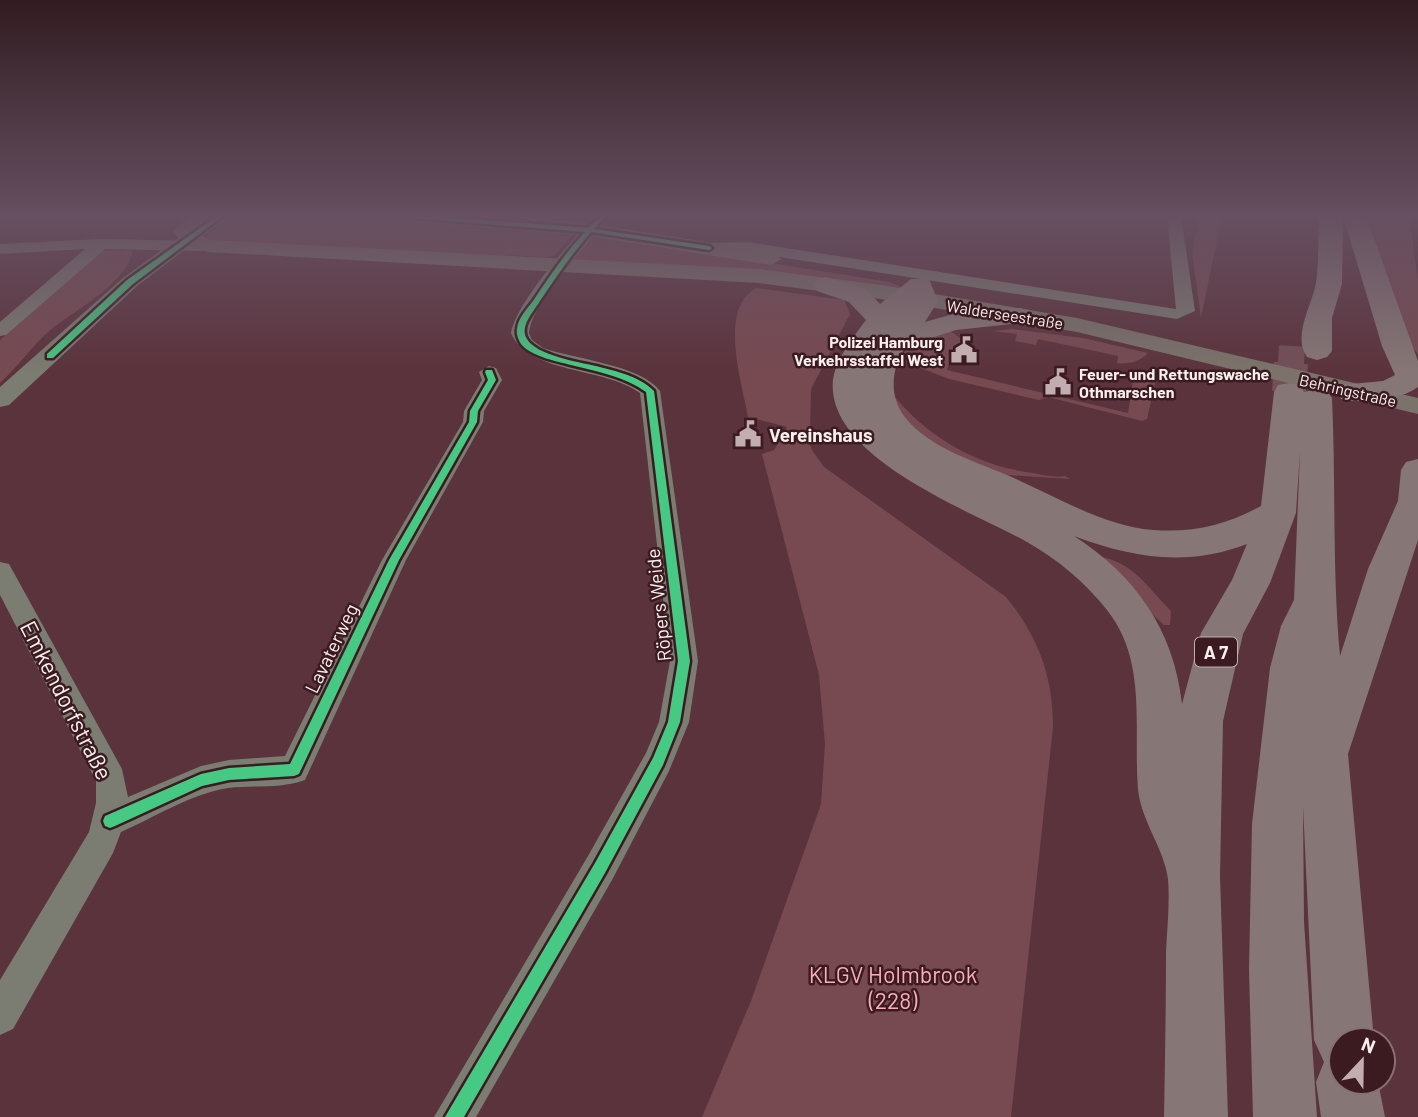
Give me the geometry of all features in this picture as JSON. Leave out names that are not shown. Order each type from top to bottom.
[{"type":"highway","points":[[1293,329],[1298,297],[1306,278],[1307,268]]},
{"type":"highway","points":[[1317,351],[1318,318],[1329,284],[1329,268]]},
{"type":"highway","points":[[1351,381],[1381,390],[1415,384],[1396,346],[1371,268]]},
{"type":"highway","points":[[827,285],[953,322],[1019,316]]},
{"type":"highway","points":[[905,308],[878,378],[880,400],[896,424],[932,454],[1060,516],[1131,541],[1173,545],[1224,540],[1278,513]]},
{"type":"highway","points":[[905,308],[852,360],[848,373],[850,399],[865,427],[877,441],[911,468],[1012,517],[1075,555],[1108,585],[1136,620],[1155,666],[1160,701],[1163,792],[1194,877]]},
{"type":"highway","name":"A 7","points":[[1196,1117],[1194,877],[1200,721],[1222,633],[1251,583],[1278,513],[1303,395],[1318,486],[1314,595],[1327,754],[1343,1026]]},
{"type":"highway","points":[[1327,754],[1377,610],[1387,569],[1417,490]]},
{"type":"highway","name":"A 7","points":[[1285,1117],[1277,974],[1277,793],[1294,643],[1314,595]]},
{"type":"highway","points":[[1349,1096],[1353,1117]]},
{"type":"main road","points":[[640,268],[759,276],[827,285]]},
{"type":"main road","name":"Walderseestraße","points":[[775,268],[905,308],[1199,344]]},
{"type":"main road","name":"Walderseestraße","points":[[905,308],[1019,316],[1199,344]]},
{"type":"main road","name":"Behringstraße","points":[[1199,344],[1351,381]]},
{"type":"street","points":[[0,331],[73,268]]},
{"type":"street","points":[[0,400],[149,268]]},
{"type":"street","points":[[106,304],[138,289],[163,268]]},
{"type":"street","name":"Röpers Weide","points":[[454,1117],[600,868],[658,761],[674,722],[684,661],[650,391],[627,375],[533,352],[521,340],[524,320],[559,268]]},
{"type":"street","name":"Walderseestraße","points":[[887,268],[1183,313],[1186,311],[1181,268]]},
{"type":"street","name":"Lavaterweg","points":[[110,821],[201,780],[229,774],[294,770],[394,560],[473,422],[474,411],[492,380],[489,372]]},
{"type":"street","name":"Emkendorfstraße","points":[[0,571],[111,779],[113,798],[110,821],[85,873],[0,1016]]},
{"type":"green space","points":[[82,268],[125,268],[96,297],[48,332],[0,383],[0,340]]},
{"type":"green space","points":[[667,268],[803,268],[890,282],[904,288],[901,291]]},
{"type":"green space","points":[[1194,268],[1211,268],[1201,318]]},
{"type":"green space","points":[[1380,268],[1416,268],[1418,354],[1401,334]]},
{"type":"green space","name":"KLGV Holmbrook (228)","points":[[756,288],[844,300],[850,314],[811,389],[810,433],[806,433],[812,450],[824,467],[1006,597],[1035,642],[1047,674],[1053,727],[1011,1117],[702,1117],[751,1001],[821,804],[825,744],[819,675],[762,454],[774,450],[787,427],[748,417],[738,366],[735,329],[738,312],[744,298]]},
{"type":"green space","points":[[1013,329],[1083,338],[1148,353],[1134,362],[1117,363],[1118,356],[1038,339],[1036,345],[1015,341],[1017,334],[993,331]]},
{"type":"green space","points":[[949,330],[964,341],[956,345],[947,370],[1128,413],[1133,381],[1158,370],[1147,419],[1142,421],[1048,397],[1039,400],[949,379],[897,359],[917,340]]},
{"type":"green space","points":[[893,395],[938,437],[974,457],[1012,469],[1065,476],[1070,479],[1008,475],[985,469],[942,451],[899,415]]},
{"type":"green space","points":[[1097,556],[1121,564],[1139,577],[1171,611],[1170,625],[1164,625],[1094,560]]},
{"type":"tunnel","points":[[1291,364],[1292,346]]},
{"type":"tunnel","points":[[1289,392],[1291,363]]},
{"type":"cycle path","points":[[50,356],[130,282],[149,268]]},
{"type":"cycle path","points":[[454,1117],[600,868],[658,761],[674,722],[684,661],[650,391],[638,382],[620,375],[537,351],[524,343],[520,333],[526,315],[559,268]]},
{"type":"cycle path","points":[[110,821],[201,780],[229,774],[294,770],[394,560],[473,422],[474,411],[492,380],[489,372]]},
{"type":"place","name":"Polizei Hamburg Verkehrsstaffel West","points":[[964,350]]},
{"type":"place","name":"Feuer- und Rettungswache Othmarschen","points":[[1058,382]]},
{"type":"place","name":"Vereinshaus","points":[[748,434]]}]
